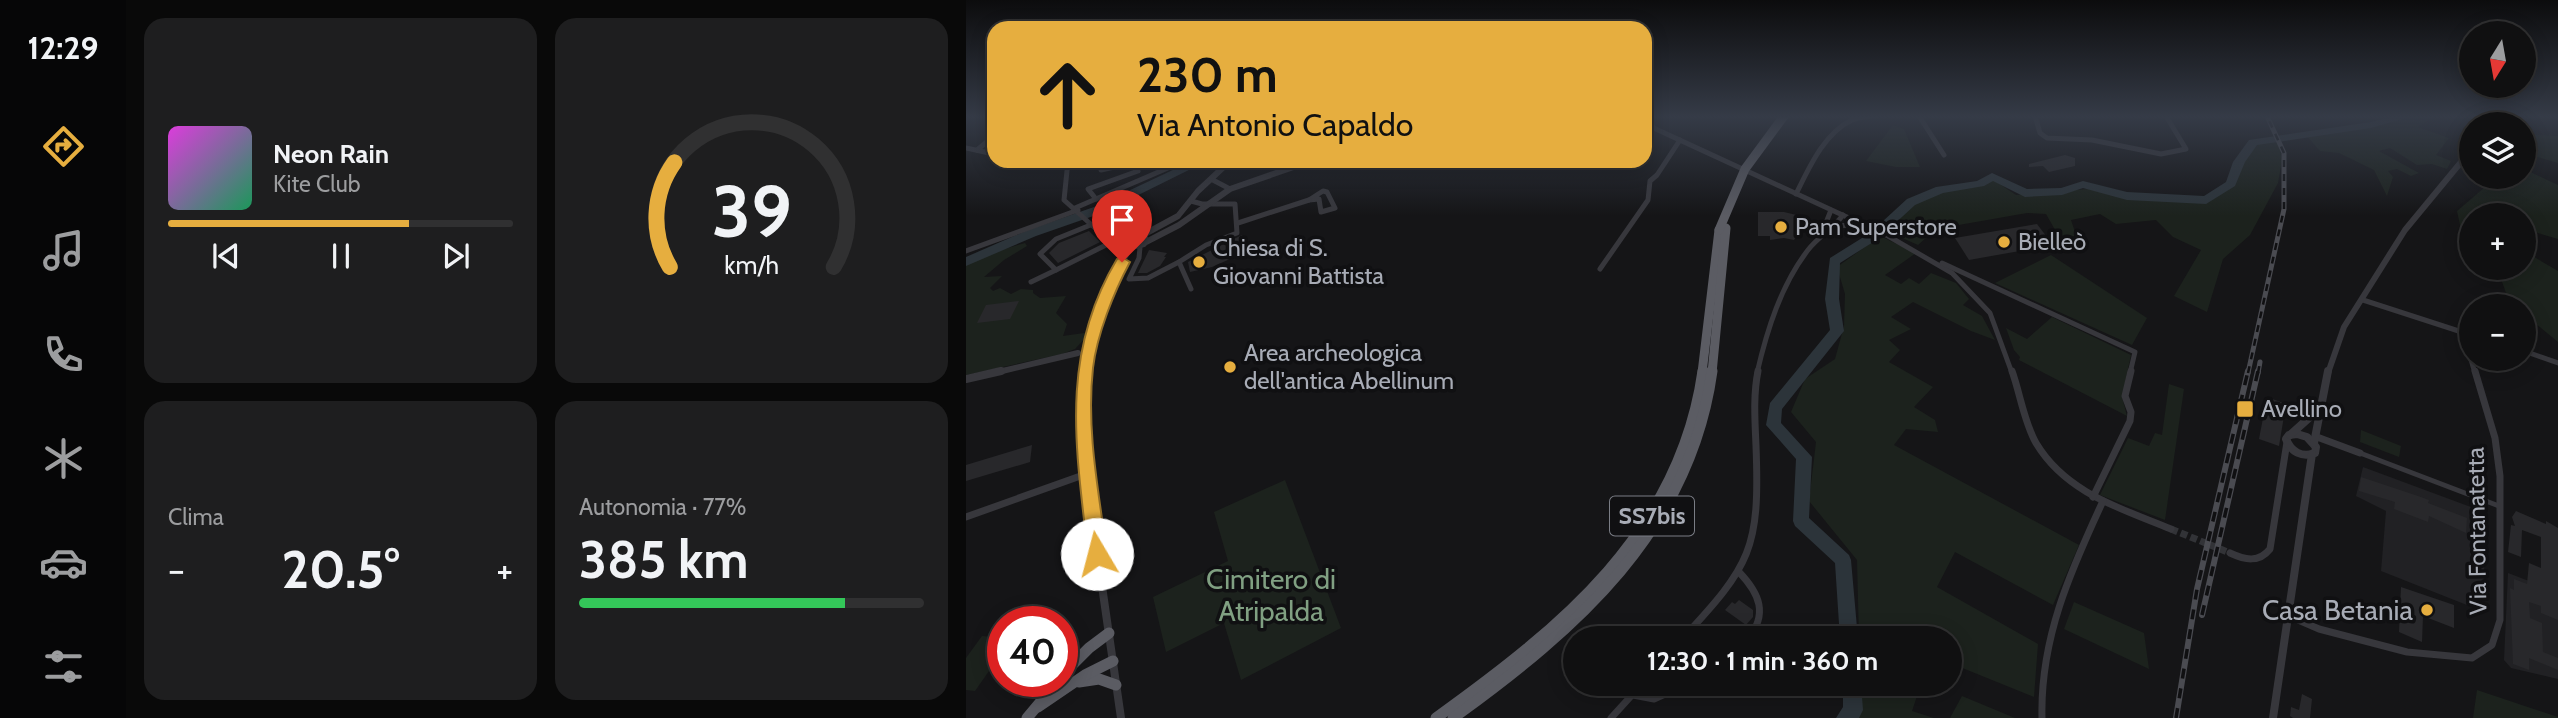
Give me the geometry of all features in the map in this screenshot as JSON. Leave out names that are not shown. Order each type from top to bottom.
[{"type":"highway","name":"SS7bis","points":[[1436,718],[1558,626],[1594,591],[1648,524],[1681,463],[1697,406],[1704,365],[1712,265],[1735,185],[1756,150]]},
{"type":"highway","name":"SS7bis","points":[[1453,718],[1532,659],[1600,598],[1640,551],[1668,507],[1692,456],[1707,401],[1723,229],[1751,168],[1765,150]]},
{"type":"highway","points":[[1078,659],[1109,633]]},
{"type":"highway","points":[[1078,681],[1097,667],[1113,661]]},
{"type":"highway","points":[[1078,682],[1099,679],[1116,685]]},
{"type":"highway","points":[[1027,718],[1046,697]]},
{"type":"highway","points":[[1038,707],[1053,697]]},
{"type":"street","points":[[977,150],[987,152]]},
{"type":"street","points":[[1600,269],[1648,200],[1650,181],[1674,150]]},
{"type":"street","points":[[1699,150],[1888,236],[1952,273],[1990,313],[2035,441],[2057,472],[2093,497],[2171,529]]},
{"type":"street","points":[[1797,194],[1815,157],[1822,150]]},
{"type":"street","points":[[1940,150],[1944,155]]},
{"type":"street","points":[[2142,150],[2161,153],[2183,150]]},
{"type":"street","points":[[2284,458],[2288,453],[2304,454],[2316,450],[2330,361],[2344,327],[2405,230],[2459,164]]},
{"type":"street","points":[[1067,168],[1063,197],[1113,245]]},
{"type":"street","points":[[1101,170],[1110,168]]},
{"type":"street","points":[[1139,168],[1140,180]]},
{"type":"street","points":[[966,251],[1077,210],[1168,168]]},
{"type":"street","points":[[1121,718],[1086,474],[1082,414],[1083,355],[1094,337],[1107,291],[1134,249],[1171,221],[1223,168]]},
{"type":"street","points":[[1031,282],[1113,245],[1134,249],[1179,225],[1205,204],[1230,189],[1291,168]]},
{"type":"street","points":[[1096,199],[1088,189],[1138,171]]},
{"type":"street","points":[[1211,179],[1230,189]]},
{"type":"street","points":[[1238,223],[1309,200],[1319,199],[1321,212],[1335,208],[1328,192],[1323,191],[1309,200]]},
{"type":"street","points":[[1106,236],[1131,239],[1139,258],[1129,279],[1133,281],[1143,279],[1179,262],[1206,245],[1237,233],[1235,204],[1227,201],[1205,204],[1191,201]]},
{"type":"street","points":[[1823,230],[1831,210]]},
{"type":"street","points":[[1835,227],[1842,215]]},
{"type":"street","points":[[1693,626],[1739,572],[1749,552],[1758,506],[1755,424],[1758,368],[1777,310],[1802,257],[1823,230],[1842,215]]},
{"type":"street","points":[[1056,270],[1040,254],[1041,250],[1092,223]]},
{"type":"street","points":[[1823,230],[1860,223]]},
{"type":"street","points":[[1933,261],[1954,266],[2135,352],[2125,396],[2131,412],[2130,421],[2093,497]]},
{"type":"street","points":[[1179,262],[1191,289]]},
{"type":"street","name":"Via Fontanatetta","points":[[2363,300],[2459,331]]},
{"type":"street","points":[[966,379],[1083,355]]},
{"type":"street","points":[[2536,355],[2558,363]]},
{"type":"street","name":"Via Fontanatetta","points":[[2289,616],[2319,629],[2407,652],[2472,659],[2492,646],[2500,620],[2500,476],[2496,438],[2477,371]]},
{"type":"street","points":[[2230,553],[2245,559],[2259,560],[2265,557],[2270,549],[2288,438],[2321,408]]},
{"type":"street","points":[[2288,438],[2302,435],[2360,453],[2499,506]]},
{"type":"street","points":[[2273,718],[2310,468],[2304,454],[2288,438]]},
{"type":"street","points":[[966,517],[1086,474]]},
{"type":"street","points":[[2042,718],[2039,691],[2049,630],[2103,501]]},
{"type":"street","points":[[1739,572],[1751,584],[1763,610],[1757,626]]},
{"type":"street","points":[[1611,718],[1632,696]]},
{"type":"street","points":[[1635,696],[1640,699],[1656,699],[1662,696]]},
{"type":"shaded area","points":[[2363,467],[2487,513],[2482,611],[2381,571],[2386,511],[2356,496]]},
{"type":"shaded area","points":[[2508,573],[2558,592],[2558,679],[2511,668],[2504,660]]},
{"type":"green space","points":[[1875,150],[1913,150],[1920,167],[1896,167],[1866,161]]},
{"type":"green space","points":[[2250,150],[2280,150],[2282,160],[2278,183],[2250,235],[2223,259],[2207,312],[2174,296],[2201,250],[2173,237],[2156,220],[2116,224],[2100,214],[2071,220],[2076,235],[2062,242],[2046,214],[2027,213],[1936,229],[1918,245],[1884,230],[1909,208],[1930,195],[1992,179],[2016,195],[2088,189],[2126,198],[2205,201],[2232,185],[2239,166]]},
{"type":"green space","points":[[2384,150],[2379,151],[2419,173],[2411,176],[2397,169],[2388,171],[2393,177],[2387,196],[2374,170],[2339,153],[2320,151]]},
{"type":"green space","points":[[2392,150],[2440,150],[2436,155],[2451,161],[2447,169],[2432,164],[2417,165]]},
{"type":"green space","points":[[2536,150],[2558,150],[2558,163],[2536,157]]},
{"type":"green space","points":[[2536,175],[2558,185],[2558,239],[2536,233],[2536,203],[2466,203],[2483,189],[2536,189]]},
{"type":"green space","points":[[1880,236],[1916,253],[1885,275],[1901,284],[1909,278],[1919,284],[1931,273],[1956,283],[1969,299],[1963,305],[1982,316],[1995,340],[1913,302],[1891,317],[1911,329],[1889,340],[1900,350],[1889,362],[1933,387],[1914,407],[1935,420],[1938,432],[1906,429],[1894,445],[2079,545],[2053,605],[1955,552],[1937,587],[2038,644],[2034,697],[1962,668],[1962,626],[1859,626],[1857,560],[1809,501],[1816,442],[1791,412],[1805,379],[1835,359],[1844,326],[1845,294],[1837,267]]},
{"type":"green space","points":[[1025,243],[1027,246],[984,277],[1002,276],[990,288],[993,291],[1000,288],[1011,294],[1021,289],[1033,290],[1040,298],[1066,296],[1056,313],[1067,324],[1063,336],[1091,332],[1075,349],[1062,354],[966,375],[966,265],[994,252]]},
{"type":"green space","points":[[2051,255],[2147,318],[2132,345],[1995,283]]},
{"type":"green space","points":[[2536,258],[2558,271],[2558,342],[2536,324],[2536,294],[2506,294],[2501,280],[2536,280]]},
{"type":"green space","points":[[2052,317],[2131,355],[2122,397],[2127,416],[2019,360],[2006,328],[2027,339]]},
{"type":"green space","points":[[2169,384],[2184,389],[2165,520],[2100,495],[2128,438],[2149,446],[2155,433],[2162,435]]},
{"type":"green space","points":[[2361,430],[2401,446],[2399,457],[2360,442]]},
{"type":"green space","name":"Cimitero di Atripalda","points":[[1285,480],[1341,628],[1241,680],[1224,623],[1166,652],[1153,597],[1228,561],[1214,512]]},
{"type":"green space","points":[[2074,602],[2144,633],[2149,669],[2064,629]]},
{"type":"green space","points":[[982,636],[987,636],[987,674],[975,691],[966,690],[966,658]]},
{"type":"green space","points":[[2477,690],[2558,717],[2558,718],[2473,718]]},
{"type":"green space","points":[[1857,696],[1917,696],[1912,711],[1934,718],[1856,718]]},
{"type":"green space","points":[[1962,696],[2015,718],[1950,718]]},
{"type":"building","points":[[2065,155],[2075,158],[2075,166],[2049,172],[2043,166],[2029,167],[2029,164]]},
{"type":"building","name":"Pam Superstore","points":[[1758,212],[1784,212],[1809,218],[1794,240],[1770,240],[1770,236],[1758,236]]},
{"type":"building","name":"Bielleò","points":[[2037,224],[2053,245],[1969,260],[1955,238]]},
{"type":"building","points":[[1089,231],[1100,242],[1058,263],[1049,253],[1059,243]]},
{"type":"building","points":[[1242,235],[1250,250],[1212,267],[1190,272],[1188,262]]},
{"type":"building","points":[[1149,250],[1167,253],[1166,257],[1160,266],[1147,273],[1138,273]]},
{"type":"building","points":[[1019,301],[1010,319],[977,323],[986,305]]},
{"type":"building","name":"Avellino","points":[[2267,397],[2286,404],[2279,446],[2259,439]]},
{"type":"building","points":[[1032,445],[1030,462],[966,481],[966,465]]},
{"type":"building","points":[[2361,477],[2429,500],[2428,503],[2467,518],[2466,533],[2429,516],[2428,522],[2394,509],[2395,502],[2359,491]]},
{"type":"building","points":[[2516,511],[2558,528],[2558,620],[2541,613],[2541,606],[2529,602],[2530,618],[2542,623],[2543,652],[2558,658],[2558,670],[2529,658],[2529,670],[2513,664],[2510,588],[2514,590],[2514,579],[2527,584],[2529,563],[2541,568],[2541,537],[2522,530],[2521,557],[2508,552],[2511,525],[2515,526],[2512,517]]},
{"type":"building","name":"Casa Betania","points":[[2401,587],[2454,605],[2454,628],[2423,616],[2422,642],[2399,632]]},
{"type":"building","points":[[1739,600],[1753,610],[1753,617],[1746,625],[1725,610],[1732,602],[1735,604]]},
{"type":"building","points":[[2302,694],[2312,699],[2310,718],[2293,718],[2290,716],[2291,707],[2299,710]]},
{"type":"waterway","points":[[1848,626],[1843,560],[1801,521],[1804,457],[1773,425],[1775,407],[1837,331],[1832,299],[1834,261],[1874,236],[1911,202],[1940,190],[1980,184],[1992,176],[2025,193],[2062,191],[2083,184],[2127,196],[2206,200],[2231,184],[2239,162],[2248,150]]},
{"type":"waterway","points":[[966,262],[1032,233],[1098,210],[1186,168]]},
{"type":"waterway","points":[[1846,718],[1853,710],[1852,696]]},
{"type":"tunnel","points":[[2171,529],[2230,553]]},
{"type":"railway","points":[[2248,373],[2284,209],[2282,150]]},
{"type":"railway","points":[[2258,373],[2260,362]]},
{"type":"railway","points":[[2176,718],[2197,589],[2248,371]]},
{"type":"railway","points":[[2202,615],[2258,371]]},
{"type":"place","name":"Pam Superstore","points":[[1781,227]]},
{"type":"place","name":"Bielleò","points":[[2004,242]]},
{"type":"place","name":"Chiesa di S. Giovanni Battista","points":[[1199,262]]},
{"type":"place","name":"Area archeologica dell'antica Abellinum","points":[[1230,367]]},
{"type":"place","name":"Avellino","points":[[2245,409]]},
{"type":"place","name":"Casa Betania","points":[[2427,610]]},
{"type":"route","points":[[1097,554],[1085,468],[1082,414],[1085,366],[1107,291],[1122,262]]}]
